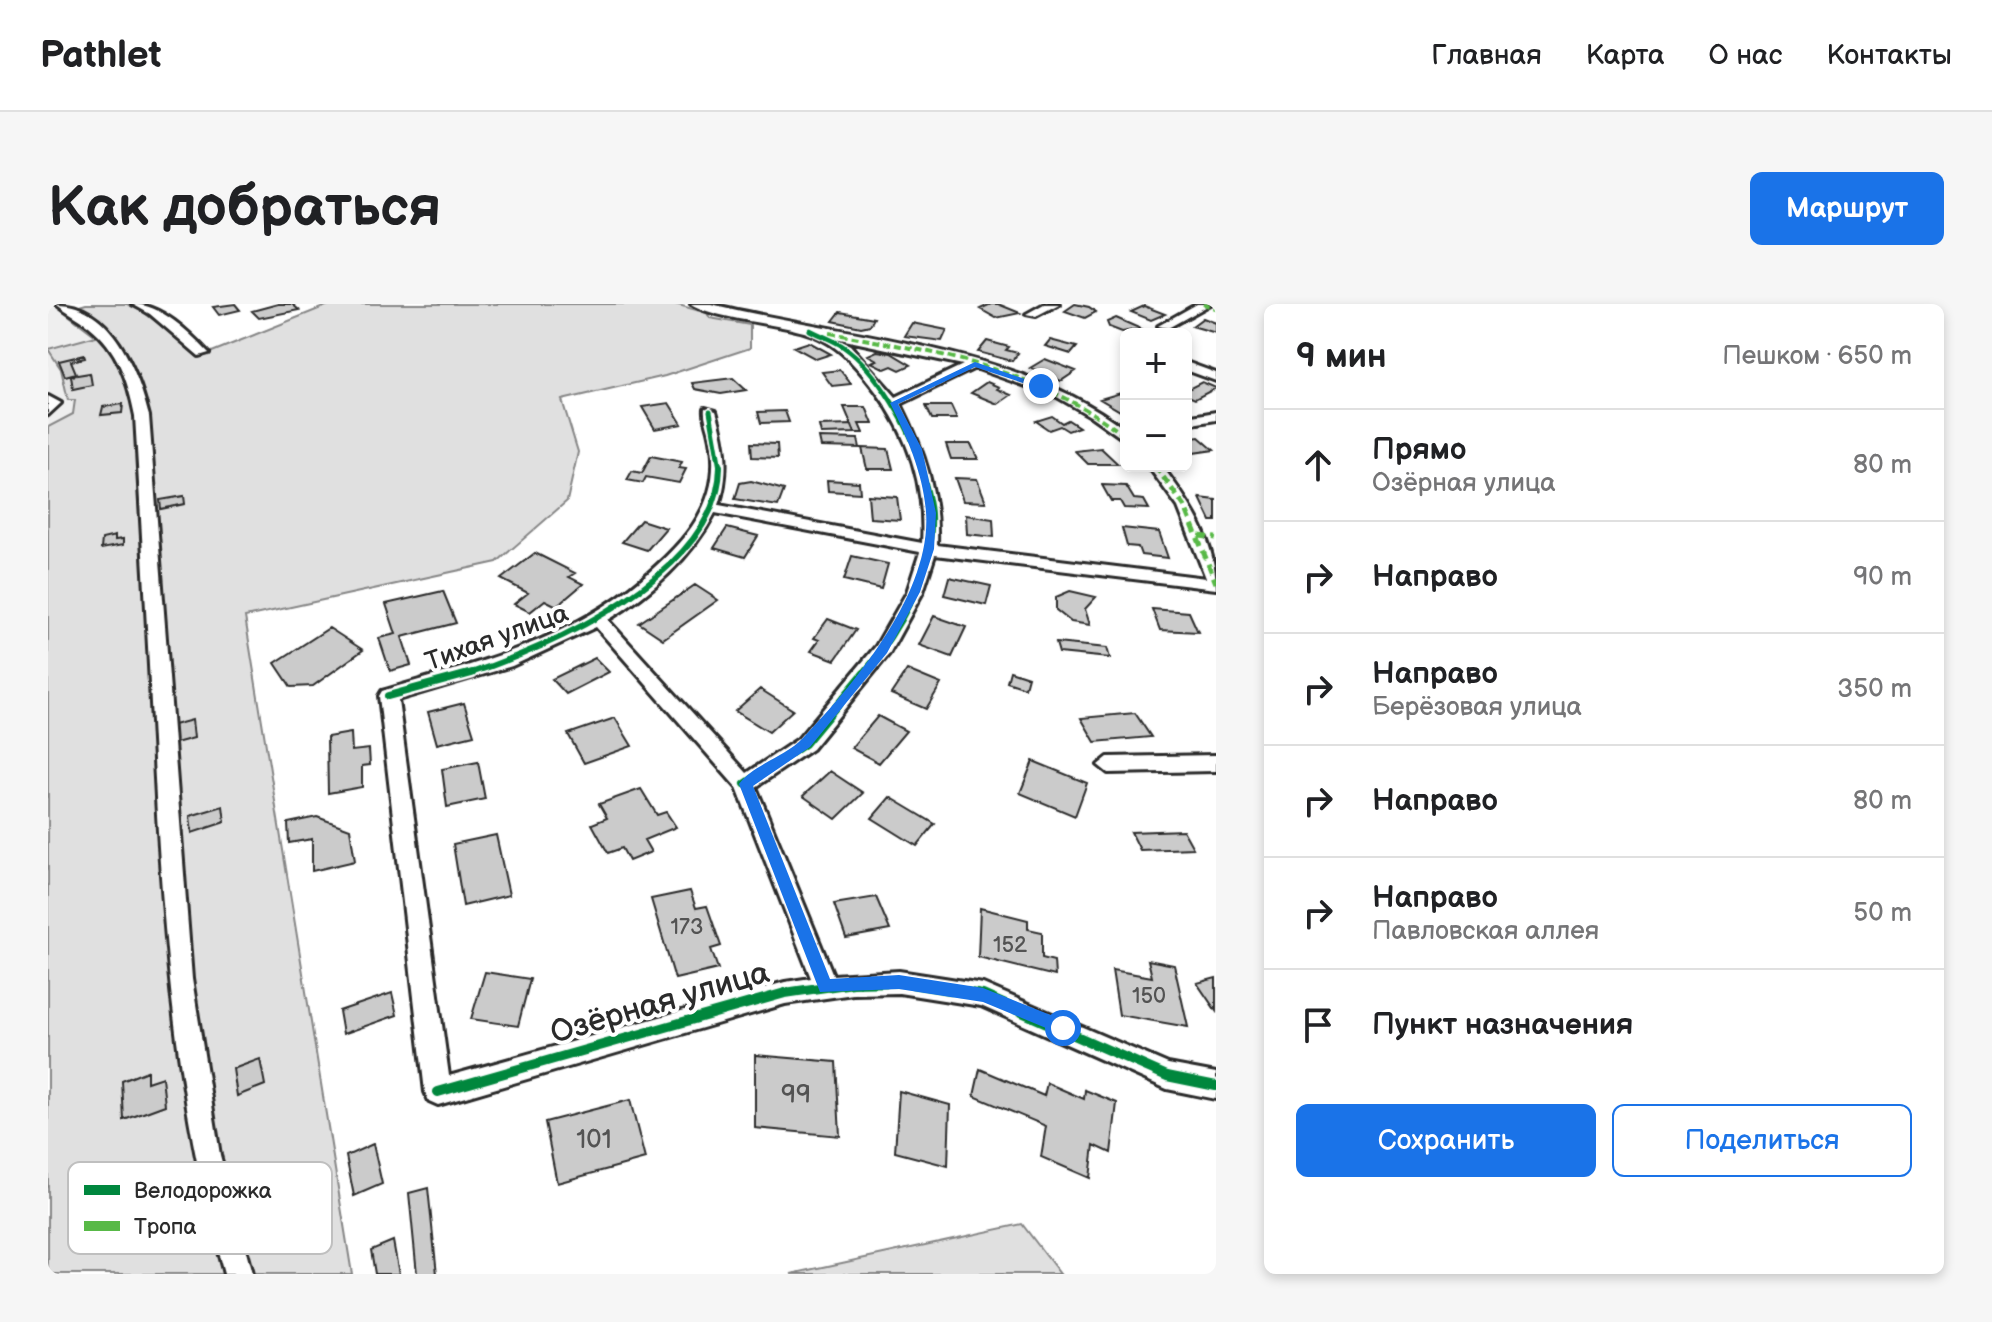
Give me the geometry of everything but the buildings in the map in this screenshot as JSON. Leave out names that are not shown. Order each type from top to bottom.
[{"type":"street","points":[[63,304],[94,323],[119,347],[134,379],[142,416],[177,955],[193,1101],[206,1162]]},
{"type":"street","points":[[138,304],[154,312],[203,353]]},
{"type":"street","points":[[697,304],[975,364],[1041,386],[1120,431]]},
{"type":"street","points":[[1032,314],[1053,304]]},
{"type":"street","points":[[1164,326],[1204,304],[1216,308]]},
{"type":"street","points":[[745,784],[805,744],[883,650],[915,592],[929,549],[931,513],[917,449],[894,403],[846,348],[810,330]]},
{"type":"street","points":[[894,403],[975,364]]},
{"type":"street","points":[[1192,368],[1216,377]]},
{"type":"street","points":[[48,400],[55,403],[48,411]]},
{"type":"street","name":"Тихая улица","points":[[438,1092],[388,696],[502,663],[600,621],[656,578],[713,508],[720,469],[710,411]]},
{"type":"street","points":[[1192,420],[1216,416]]},
{"type":"street","points":[[713,508],[929,549],[1216,583],[1185,507],[1159,472]]},
{"type":"street","points":[[1199,536],[1216,538]]},
{"type":"street","points":[[600,621],[745,784],[826,987]]},
{"type":"street","points":[[1108,765],[1216,763]]},
{"type":"street","name":"Озёрная улица","points":[[438,1092],[785,993],[899,982],[983,995],[1167,1076],[1216,1086]]},
{"type":"street","points":[[232,1254],[238,1274]]},
{"type":"shaded area","points":[[48,304],[63,311],[97,335],[48,349]]},
{"type":"shaded area","points":[[86,304],[127,304],[143,312],[202,356],[331,304],[675,304],[707,313],[710,318],[750,325],[750,348],[665,376],[562,400],[578,452],[567,501],[497,562],[245,617],[352,1274],[48,1274],[48,427],[73,414],[75,400],[68,400],[61,369],[48,349],[96,336],[63,311]]},
{"type":"shaded area","points":[[48,352],[61,369],[68,399],[75,400],[74,414],[48,427]]},
{"type":"shaded area","points":[[1022,1224],[1060,1274],[791,1274]]},
{"type":"marked path","points":[[1203,304],[1216,308]]},
{"type":"marked path","points":[[830,333],[945,356],[1028,381],[1099,415],[1120,432]]},
{"type":"marked path","points":[[1159,472],[1185,507],[1216,583]]},
{"type":"marked path","points":[[1199,536],[1216,538]]},
{"type":"cycle path","points":[[745,784],[805,744],[883,650],[915,592],[929,549],[931,513],[917,449],[894,403],[846,348],[810,330]]},
{"type":"cycle path","points":[[388,696],[506,662],[543,647],[614,609],[646,585],[691,539],[711,506],[720,472],[720,453],[710,411]]},
{"type":"cycle path","points":[[438,1092],[785,993],[853,983],[899,982],[983,995],[1167,1076],[1216,1086]]},
{"type":"route","points":[[1041,386],[975,364],[894,403],[917,449],[931,513],[929,549],[915,592],[883,650],[805,744],[745,784],[826,987],[899,982],[983,995],[1063,1028]]}]
